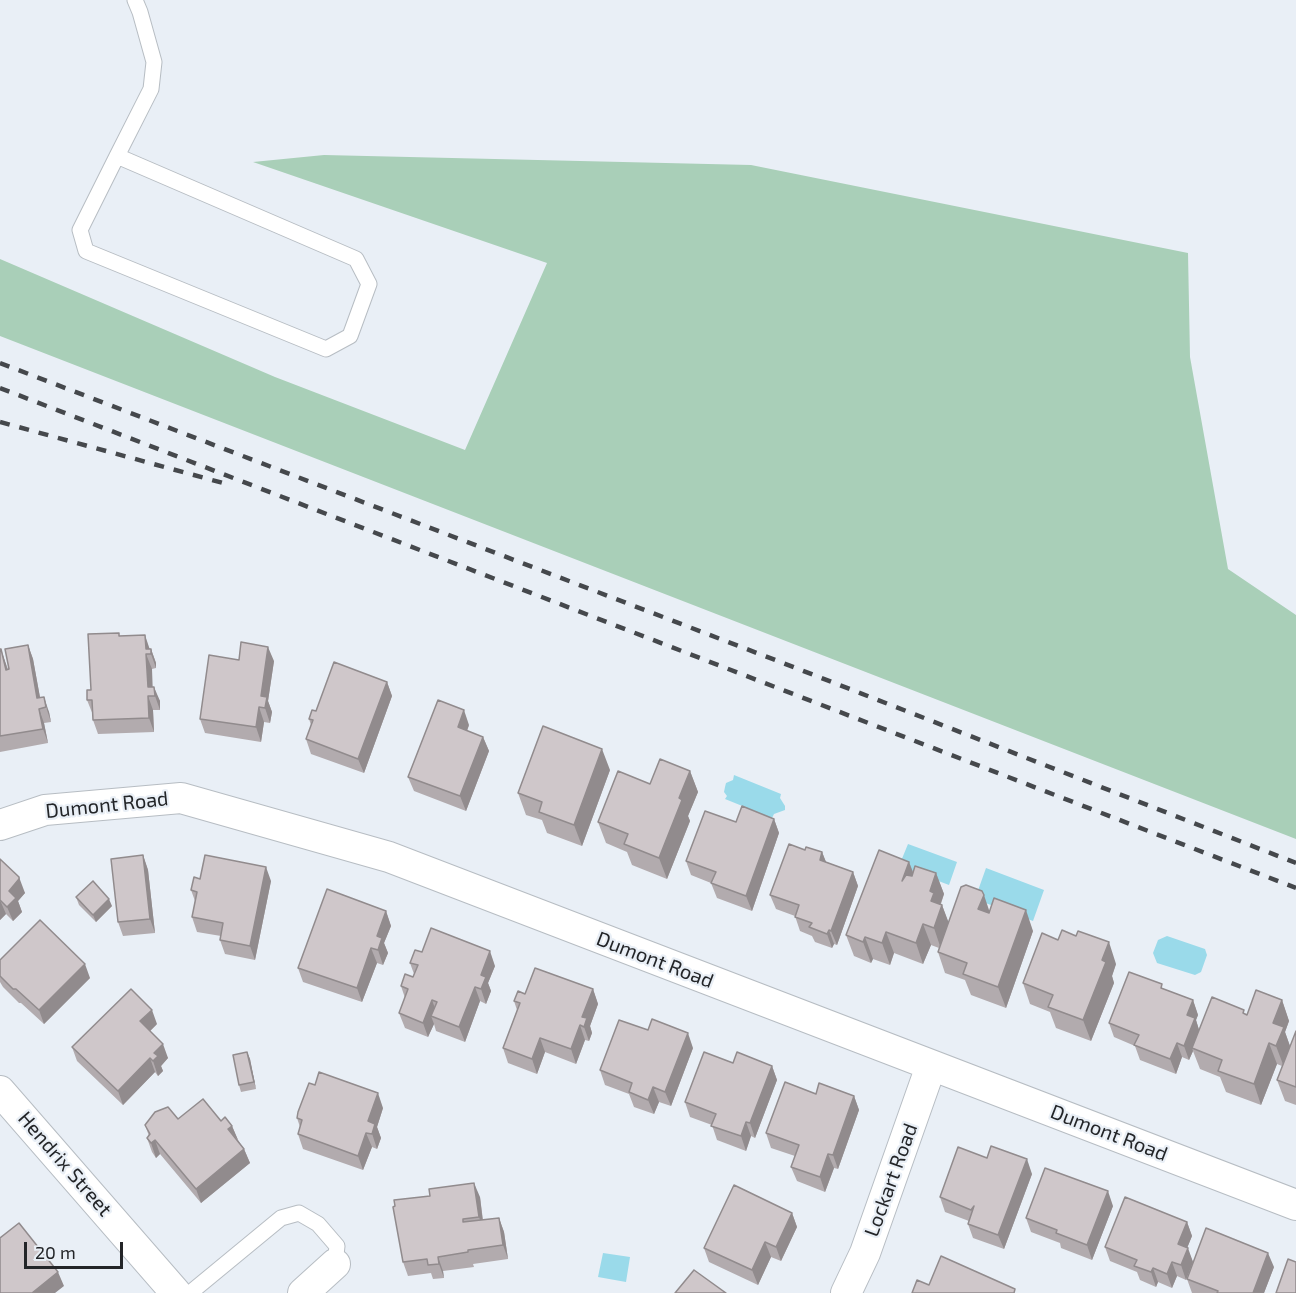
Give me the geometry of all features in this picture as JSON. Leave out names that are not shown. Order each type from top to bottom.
[{"type":"street","name":"Dumont Road","points":[[0,825],[45,810],[181,798],[389,857],[1296,1204]]},
{"type":"street","name":"Lockart Road","points":[[846,1293],[865,1253],[931,1066]]},
{"type":"street","name":"Hendrix Street","points":[[0,1091],[176,1293]]},
{"type":"street","points":[[303,1293],[335,1264]]},
{"type":"lane","points":[[117,156],[356,259],[369,284],[351,336],[326,349],[86,251],[80,230],[117,156],[151,89],[154,62],[135,0]]},
{"type":"lane","points":[[190,1293],[280,1218],[299,1213],[318,1224],[337,1246],[335,1264]]},
{"type":"green space","points":[[324,155],[751,165],[1188,253],[1190,357],[1228,569],[1296,615],[1296,839],[0,336],[0,259],[275,377],[465,450],[547,263],[253,162]]},
{"type":"water","points":[[734,775],[781,794],[780,798],[785,810],[774,814],[772,818],[725,799],[727,796],[724,792],[726,783],[733,780]]},
{"type":"water","points":[[908,844],[957,862],[949,885],[899,866]]},
{"type":"water","points":[[986,868],[1044,890],[1033,921],[975,899]]},
{"type":"water","points":[[1167,936],[1205,949],[1207,955],[1201,972],[1195,975],[1157,963],[1153,953],[1158,940]]},
{"type":"water","points":[[603,1253],[630,1257],[626,1282],[598,1277]]},
{"type":"building","points":[[119,633],[119,636],[145,635],[146,649],[151,649],[151,654],[146,654],[148,687],[154,687],[155,696],[148,696],[149,718],[93,720],[92,700],[87,700],[87,690],[91,690],[88,634]]},
{"type":"building","points":[[241,642],[268,647],[261,696],[267,697],[265,708],[259,707],[256,727],[200,719],[209,655],[239,660]]},
{"type":"building","points":[[28,645],[37,698],[44,697],[46,707],[39,709],[43,729],[0,736],[0,649],[6,670],[9,669],[5,649]]},
{"type":"building","points":[[334,662],[387,682],[358,759],[306,739],[313,720],[309,719],[312,710],[316,711]]},
{"type":"building","points":[[438,700],[464,710],[458,727],[483,737],[460,796],[408,777]]},
{"type":"building","points":[[543,726],[602,749],[574,825],[539,812],[542,802],[518,793]]},
{"type":"building","points":[[660,759],[690,771],[679,798],[682,800],[659,858],[624,844],[628,834],[598,822],[618,771],[650,784]]},
{"type":"building","points":[[742,806],[774,819],[746,896],[711,883],[716,872],[686,861],[705,811],[736,822]]},
{"type":"building","points":[[789,844],[805,850],[806,847],[822,852],[820,860],[853,872],[831,931],[829,930],[827,934],[809,927],[812,923],[795,917],[799,905],[770,895]]},
{"type":"building","points":[[879,850],[909,862],[902,881],[906,875],[912,876],[915,866],[936,873],[930,891],[934,893],[931,901],[942,905],[934,928],[923,924],[916,943],[886,932],[882,943],[865,937],[863,942],[846,935]]},
{"type":"building","points":[[143,855],[150,919],[118,922],[111,859]]},
{"type":"building","points":[[205,855],[266,867],[250,946],[220,940],[223,923],[192,917],[197,892],[191,890],[194,877],[200,879]]},
{"type":"building","points":[[0,859],[19,877],[9,891],[16,898],[7,907],[0,900]]},
{"type":"building","points":[[93,881],[109,899],[93,915],[76,897]]},
{"type":"building","points":[[966,885],[982,891],[984,895],[978,909],[989,913],[994,898],[1026,910],[998,987],[963,974],[967,963],[938,952],[961,887]]},
{"type":"building","points":[[327,889],[386,911],[377,936],[382,938],[378,950],[371,948],[357,988],[298,968]]},
{"type":"building","points":[[40,920],[85,964],[39,1010],[0,976],[0,960]]},
{"type":"building","points":[[431,928],[490,951],[481,975],[486,977],[481,989],[475,987],[459,1027],[431,1016],[437,1002],[432,1000],[423,1023],[399,1013],[408,989],[401,986],[405,974],[413,977],[418,965],[410,963],[415,950],[422,952]]},
{"type":"building","points":[[1062,930],[1076,936],[1078,931],[1109,942],[1102,960],[1106,962],[1083,1020],[1048,1007],[1053,995],[1023,983],[1042,933],[1058,940]]},
{"type":"building","points":[[535,968],[593,989],[582,1017],[587,1018],[584,1027],[580,1025],[571,1049],[540,1038],[532,1059],[503,1048],[520,1003],[514,1001],[518,991],[525,994]]},
{"type":"building","points":[[1129,972],[1162,984],[1161,988],[1193,1000],[1187,1015],[1195,1018],[1184,1046],[1177,1043],[1170,1059],[1134,1045],[1139,1035],[1109,1023]]},
{"type":"building","points":[[131,989],[152,1010],[140,1021],[163,1044],[154,1053],[158,1056],[153,1061],[150,1058],[118,1091],[72,1047]]},
{"type":"building","points":[[1256,990],[1282,1000],[1273,1023],[1284,1027],[1276,1046],[1269,1043],[1254,1084],[1218,1071],[1222,1060],[1192,1048],[1212,997],[1244,1010],[1243,1013],[1247,1015]]},
{"type":"building","points":[[652,1019],[688,1033],[665,1092],[653,1087],[648,1100],[629,1092],[632,1083],[600,1070],[619,1020],[648,1030]]},
{"type":"building","points":[[1296,1031],[1296,1087],[1277,1080]]},
{"type":"building","points":[[247,1052],[254,1082],[239,1085],[233,1055]]},
{"type":"building","points":[[704,1052],[733,1063],[737,1052],[772,1066],[750,1123],[746,1122],[741,1136],[711,1126],[716,1114],[685,1102]]},
{"type":"building","points":[[319,1072],[378,1093],[368,1121],[375,1124],[372,1134],[366,1133],[358,1156],[298,1134],[302,1120],[297,1118],[298,1112],[309,1083],[315,1085]]},
{"type":"building","points":[[785,1082],[816,1094],[819,1083],[854,1096],[833,1155],[828,1154],[820,1177],[791,1167],[799,1145],[766,1133]]},
{"type":"building","points":[[203,1099],[221,1121],[225,1117],[232,1126],[228,1129],[244,1149],[196,1189],[155,1140],[151,1143],[147,1138],[150,1134],[145,1125],[155,1112],[168,1107],[178,1119]]},
{"type":"building","points":[[991,1146],[1027,1159],[998,1235],[968,1224],[974,1206],[971,1210],[940,1197],[958,1147],[987,1158]]},
{"type":"building","points":[[1045,1168],[1108,1191],[1087,1245],[1026,1218]]},
{"type":"building","points":[[474,1183],[479,1217],[463,1219],[463,1222],[499,1218],[503,1245],[438,1257],[439,1264],[428,1265],[427,1259],[403,1262],[393,1207],[395,1206],[394,1200],[430,1196],[429,1189]]},
{"type":"building","points":[[734,1185],[792,1213],[776,1247],[765,1242],[752,1270],[704,1248]]},
{"type":"building","points":[[1125,1197],[1187,1222],[1178,1244],[1188,1248],[1181,1265],[1172,1262],[1167,1274],[1153,1268],[1151,1272],[1134,1266],[1137,1260],[1105,1247]]},
{"type":"building","points":[[19,1223],[58,1272],[32,1293],[0,1293],[0,1238]]},
{"type":"building","points":[[1206,1228],[1268,1253],[1253,1293],[1217,1293],[1218,1291],[1187,1279]]},
{"type":"building","points":[[941,1256],[1015,1289],[1014,1293],[912,1293],[917,1280],[929,1285]]},
{"type":"building","points":[[1288,1259],[1296,1262],[1296,1293],[1276,1293]]},
{"type":"building","points":[[694,1270],[726,1293],[675,1293]]},
{"type":"railway","points":[[0,363],[783,663],[1296,863]]},
{"type":"railway","points":[[0,388],[1296,888]]},
{"type":"railway","points":[[0,422],[223,483]]}]
